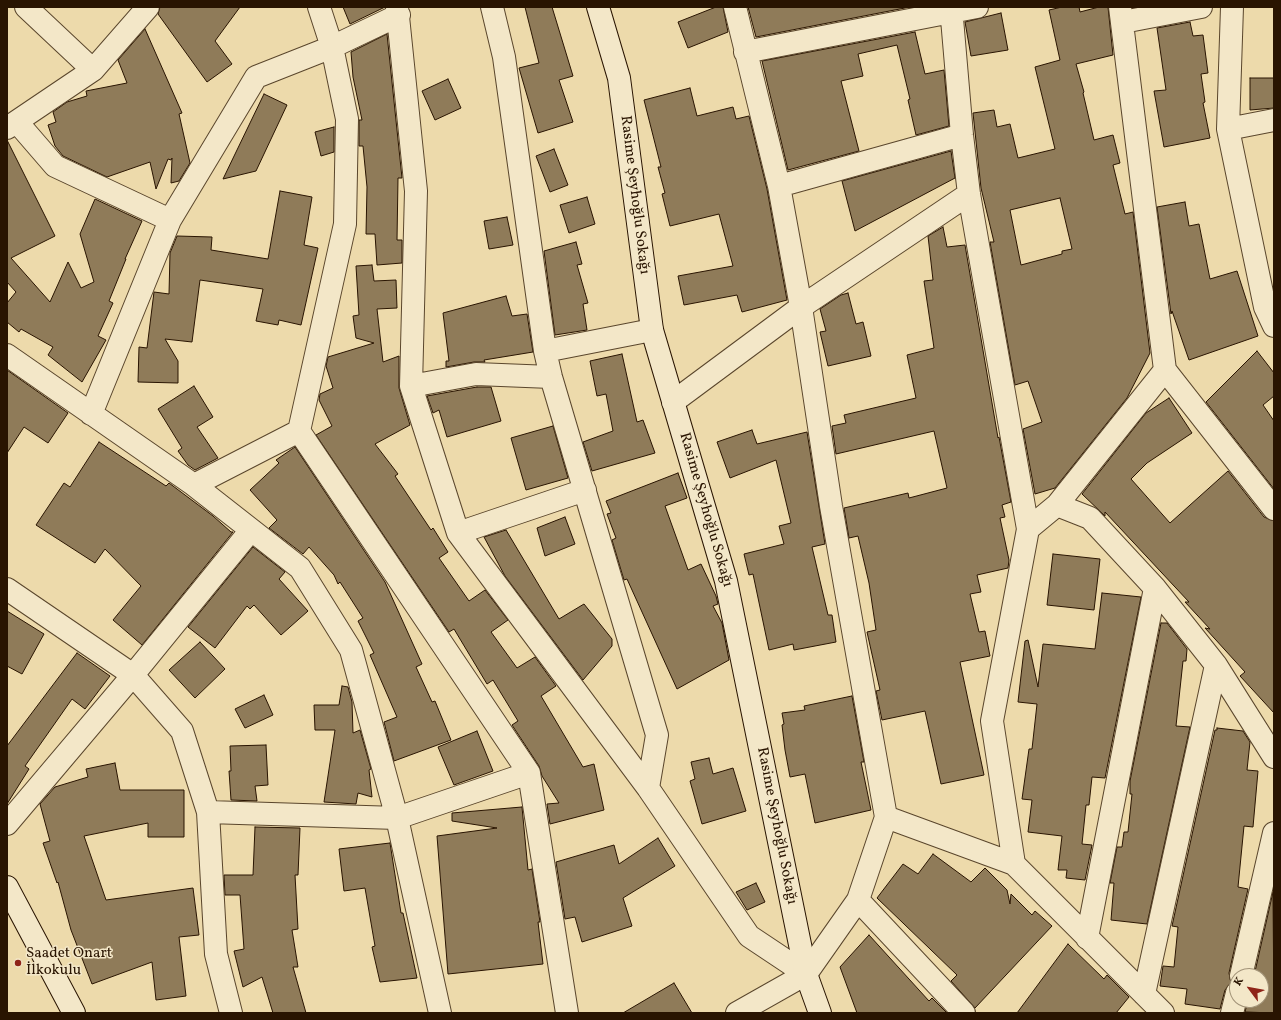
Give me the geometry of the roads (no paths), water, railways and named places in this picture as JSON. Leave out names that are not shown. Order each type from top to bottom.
[{"type":"street","points":[[26,7],[93,70]]},
{"type":"street","points":[[148,7],[93,70],[12,125],[55,166],[170,220]]},
{"type":"street","points":[[319,7],[332,47],[347,119],[346,224],[299,431],[529,773],[567,1013]]},
{"type":"street","points":[[492,7],[504,57],[545,351],[550,377],[657,735],[648,788]]},
{"type":"street","name":"Rasime Şeyhoğlu Sokağı","points":[[598,7],[619,78],[652,330],[726,581],[806,974],[820,1013]]},
{"type":"street","points":[[735,7],[779,186],[801,307],[831,506],[886,817],[858,900],[806,974],[737,1013]]},
{"type":"street","points":[[745,52],[951,9],[977,7]]},
{"type":"street","points":[[1201,7],[1121,14],[1165,370],[1274,509]]},
{"type":"street","points":[[1232,7],[1228,129],[1265,307],[1274,326]]},
{"type":"street","points":[[951,9],[962,135],[969,194],[1028,529],[992,721],[1014,864]]},
{"type":"street","points":[[91,414],[170,220],[256,77],[332,47],[398,11],[416,191],[411,386],[458,533],[648,788],[749,936],[806,974]]},
{"type":"street","points":[[1228,129],[1274,120]]},
{"type":"street","points":[[779,186],[962,135]]},
{"type":"street","points":[[673,402],[801,307],[969,194]]},
{"type":"street","points":[[545,351],[652,330]]},
{"type":"street","points":[[7,354],[194,485],[300,568],[351,650],[397,818],[440,1013]]},
{"type":"street","points":[[1028,529],[1057,505],[1165,370]]},
{"type":"street","points":[[411,386],[476,374],[550,377]]},
{"type":"street","points":[[194,485],[299,431]]},
{"type":"street","points":[[458,533],[585,490]]},
{"type":"street","points":[[1057,505],[1090,518],[1156,588],[1216,665],[1274,757]]},
{"type":"street","points":[[7,824],[133,675],[251,530]]},
{"type":"street","points":[[1088,938],[1156,588]]},
{"type":"street","points":[[7,589],[133,675],[182,731],[208,812],[216,954],[231,1013]]},
{"type":"street","points":[[1144,994],[1216,665]]},
{"type":"street","points":[[208,812],[397,818],[529,773]]},
{"type":"street","points":[[886,817],[1014,864],[1163,1013]]},
{"type":"street","points":[[1243,968],[1274,833]]},
{"type":"street","points":[[7,887],[74,1013]]},
{"type":"street","points":[[858,900],[964,1013]]},
{"type":"place","name":"Saadet Onart İlkokulu","points":[[18,963]]}]
